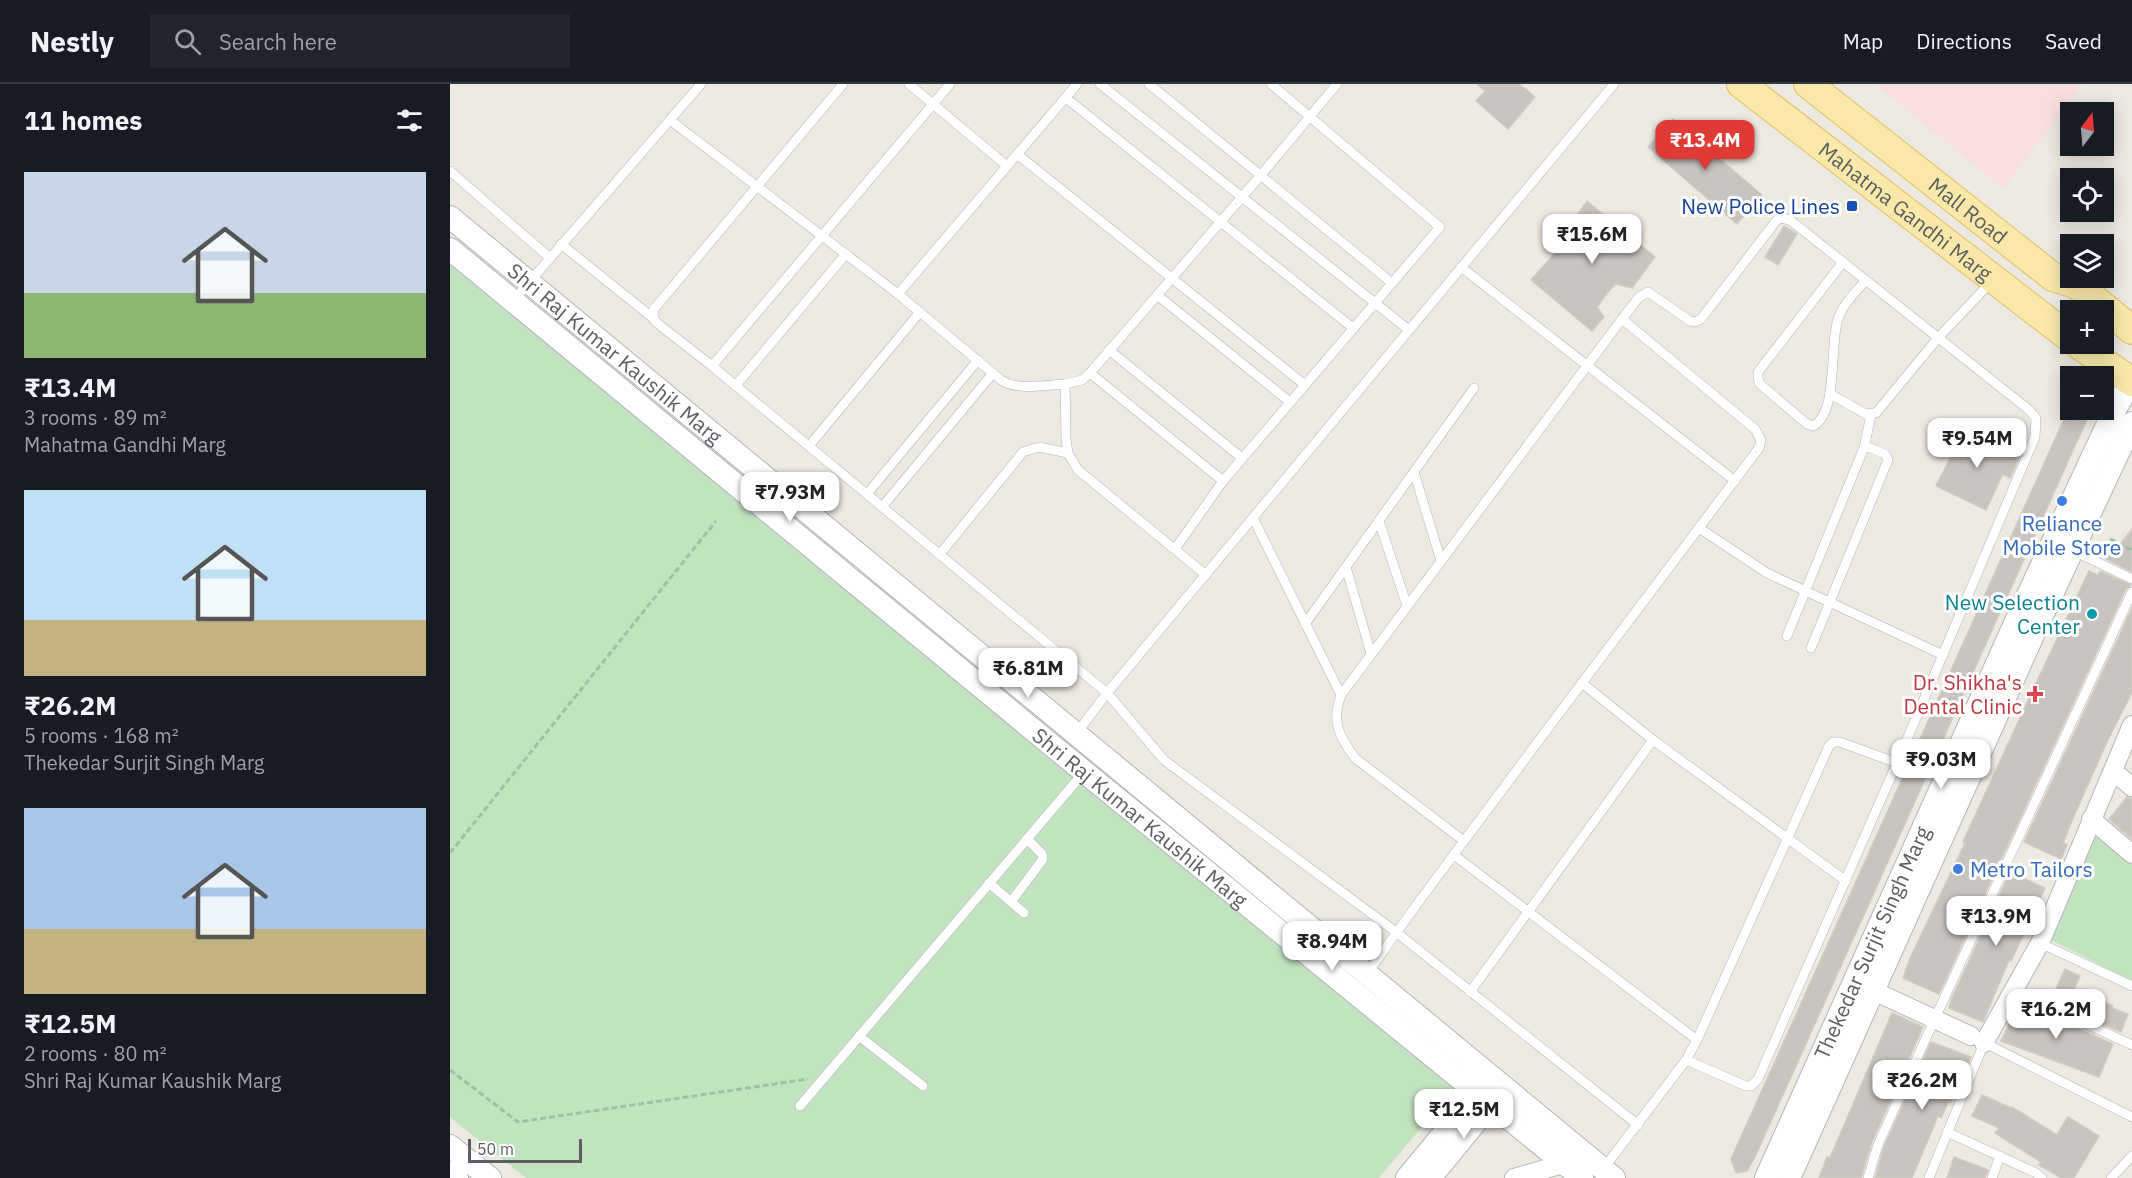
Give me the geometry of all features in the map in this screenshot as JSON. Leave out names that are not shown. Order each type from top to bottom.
[{"type":"main road","name":"Mahatma Gandhi Marg","points":[[1741,84],[2060,330]]},
{"type":"main road","name":"Mall Road","points":[[1808,84],[2053,277],[2076,284],[2132,330]]},
{"type":"main road","points":[[2093,354],[2132,381]]},
{"type":"street","name":"Shri Raj Kumar Kaushik Marg","points":[[450,217],[1367,975],[1491,1090],[1563,1164],[1600,1175]]},
{"type":"street","name":"Shri Raj Kumar Kaushik Marg","points":[[450,249],[1084,772],[1600,1175]]},
{"type":"street","name":"Thekedar Surjit Singh Marg","points":[[1789,1178],[1863,986],[2026,600],[2113,413],[2132,381]]},
{"type":"street","points":[[652,417],[670,397]]},
{"type":"street","name":"Thekedar Surjit Singh Marg","points":[[1766,1178],[1863,986],[2132,423]]},
{"type":"street","points":[[1863,986],[1977,1039],[2013,990],[2040,943],[2132,725]]},
{"type":"street","points":[[1060,752],[1076,734]]},
{"type":"street","points":[[2113,771],[2132,787]]},
{"type":"street","points":[[2091,819],[2132,854]]},
{"type":"street","points":[[1407,1178],[1437,1141],[1491,1090]]},
{"type":"street","points":[[1438,1173],[1491,1090]]},
{"type":"street","points":[[1437,1141],[1438,1173]]},
{"type":"street","points":[[450,1146],[490,1178]]},
{"type":"street","points":[[1514,1178],[1563,1164]]},
{"type":"street","points":[[450,1172],[458,1178]]},
{"type":"lane","points":[[513,301],[701,84]]},
{"type":"lane","points":[[653,318],[654,309],[843,84]]},
{"type":"lane","points":[[909,84],[1007,166]]},
{"type":"lane","points":[[712,366],[950,84]]},
{"type":"lane","points":[[898,294],[1077,84]]},
{"type":"lane","points":[[1100,84],[1409,330]]},
{"type":"lane","points":[[1149,84],[1392,283]]},
{"type":"lane","points":[[1175,549],[1223,481],[1440,227],[1271,84]]},
{"type":"lane","points":[[670,120],[898,294],[1006,383],[1013,385],[1065,384],[1082,380],[1090,372],[1337,84]]},
{"type":"lane","points":[[1076,734],[1107,693],[1614,84]]},
{"type":"lane","points":[[1066,98],[1353,328]]},
{"type":"lane","points":[[1017,154],[1305,385]]},
{"type":"lane","points":[[450,171],[550,258]]},
{"type":"lane","points":[[1464,841],[1356,759],[1347,748],[1338,730],[1335,710],[1341,695],[1371,654],[1639,297],[1648,292],[1690,321],[1695,322],[1701,319],[1776,221],[1780,218],[1790,220],[2028,409],[2036,418],[2035,437],[1897,764],[1756,1083],[1746,1086],[1686,1059]]},
{"type":"lane","points":[[561,244],[1107,693],[1164,760],[1396,932],[1638,1125]]},
{"type":"lane","points":[[736,386],[846,254]]},
{"type":"lane","points":[[1844,262],[1758,372],[1760,384],[1807,424],[1813,426],[1821,420],[1830,394],[1839,314],[1866,280]]},
{"type":"lane","points":[[1461,267],[1735,481]]},
{"type":"lane","points":[[1787,636],[1864,448],[1871,415],[1880,409],[1938,338],[1993,280]]},
{"type":"lane","points":[[1157,295],[1290,402]]},
{"type":"lane","points":[[809,446],[920,312]]},
{"type":"lane","points":[[1367,975],[1396,932],[1759,448],[1760,435],[1622,319]]},
{"type":"lane","points":[[1109,351],[1242,458]]},
{"type":"lane","points":[[867,494],[978,360]]},
{"type":"lane","points":[[1090,372],[1223,481]]},
{"type":"lane","points":[[882,507],[993,373]]},
{"type":"lane","points":[[1065,384],[1068,453],[1078,470],[1206,575]]},
{"type":"lane","points":[[1305,624],[1474,387]]},
{"type":"lane","points":[[1830,394],[1871,415]]},
{"type":"lane","points":[[940,554],[1023,452],[1039,447],[1068,453]]},
{"type":"lane","points":[[1810,648],[1888,460],[1885,454],[1868,447],[1864,448]]},
{"type":"lane","points":[[1414,472],[1441,561]]},
{"type":"lane","points":[[1253,518],[1341,695]]},
{"type":"lane","points":[[1379,521],[1407,606]]},
{"type":"lane","points":[[1699,528],[1767,573],[1943,655]]},
{"type":"lane","points":[[2072,550],[2132,579]]},
{"type":"lane","points":[[1346,567],[1371,654]]},
{"type":"lane","points":[[1868,1178],[1878,1145],[1935,1018],[2132,592]]},
{"type":"lane","points":[[1582,684],[1653,740],[1846,880]]},
{"type":"lane","points":[[1470,992],[1653,740]]},
{"type":"lane","points":[[1600,1175],[1686,1059],[1697,1040],[1825,753],[1833,742],[1840,742],[1897,764]]},
{"type":"lane","points":[[800,1106],[1084,772]]},
{"type":"lane","points":[[1011,902],[1043,859],[1042,854],[1027,839]]},
{"type":"lane","points":[[1454,855],[1697,1040]]},
{"type":"lane","points":[[989,883],[1024,913]]},
{"type":"lane","points":[[2040,943],[2132,986]]},
{"type":"lane","points":[[2013,990],[2132,1045]]},
{"type":"lane","points":[[859,1036],[923,1086]]},
{"type":"lane","points":[[1929,1178],[1947,1132],[1977,1039],[2132,1117]]},
{"type":"lane","points":[[1947,1132],[2036,1173],[2042,1178]]},
{"type":"lane","points":[[1992,1178],[2000,1156]]},
{"type":"lane","points":[[2111,1178],[2131,1158]]},
{"type":"path","points":[[450,853],[716,520]]},
{"type":"path","points":[[2110,539],[2132,550]]},
{"type":"path","points":[[450,1070],[518,1122],[825,1076]]},
{"type":"shaded area","points":[[1875,84],[2083,84],[2069,102],[2060,102],[2060,114],[2003,189]]},
{"type":"green space","points":[[450,251],[1457,1085],[1379,1178],[526,1178],[450,1117]]},
{"type":"green space","points":[[2093,829],[2132,863],[2132,981],[2051,940]]},
{"type":"building","points":[[1477,84],[1519,84],[1535,97],[1508,129],[1476,101],[1485,91]]},
{"type":"building","points":[[1673,119],[1762,195],[1737,224],[1648,147]]},
{"type":"building","points":[[1587,201],[1655,257],[1632,288],[1616,284],[1608,292],[1597,307],[1604,317],[1592,331],[1531,280],[1557,251],[1555,249],[1564,239],[1561,237]]},
{"type":"building","points":[[1784,226],[1797,234],[1778,265],[1765,257]]},
{"type":"building","points":[[2064,420],[2087,420],[1755,1157],[1747,1171],[1736,1173],[1731,1159]]},
{"type":"building","points":[[1965,429],[2020,456],[2010,478],[2003,474],[1986,510],[1936,486]]},
{"type":"building","points":[[2132,529],[2132,572],[2106,559],[2114,544],[2118,547]]},
{"type":"building","points":[[2089,571],[2098,575],[2100,571],[2131,585],[2126,589],[1939,994],[1903,978],[1911,956],[1965,843],[1963,842]]},
{"type":"building","points":[[2132,608],[2132,692],[2074,816],[2063,843],[2067,845],[2061,859],[2024,842]]},
{"type":"building","points":[[2127,797],[2132,798],[2132,839],[2109,819]]},
{"type":"building","points":[[2010,872],[2045,888],[2011,961],[2009,960],[1983,1022],[1949,1008]]},
{"type":"building","points":[[2065,969],[2080,976],[2066,1007],[2051,1000]]},
{"type":"building","points":[[2099,1000],[2128,1014],[2121,1032],[2091,1019]]},
{"type":"building","points":[[2020,1001],[2113,1044],[2099,1077],[2001,1041]]},
{"type":"building","points":[[1892,1013],[1923,1027],[1872,1142],[1861,1178],[1819,1178],[1827,1157],[1830,1158]]},
{"type":"building","points":[[1931,1042],[1971,1057],[1959,1087],[1941,1118],[1938,1116],[1912,1178],[1875,1178],[1884,1147]]},
{"type":"building","points":[[1982,1095],[2012,1107],[2057,1135],[2068,1117],[2099,1136],[2074,1178],[2061,1178],[2039,1165],[2041,1162],[1995,1133],[1999,1128],[1972,1116]]},
{"type":"building","points":[[1954,1157],[1988,1170],[1985,1178],[1947,1178]]},
{"type":"place","name":"New Police Lines","points":[[1852,206]]},
{"type":"place","name":"Reliance Mobile Store","points":[[2062,501]]},
{"type":"place","name":"New Selection Center","points":[[2092,614]]},
{"type":"place","name":"Dr. Shikha's Dental Clinic","points":[[2035,694]]},
{"type":"place","name":"Metro Tailors","points":[[1958,869]]}]
